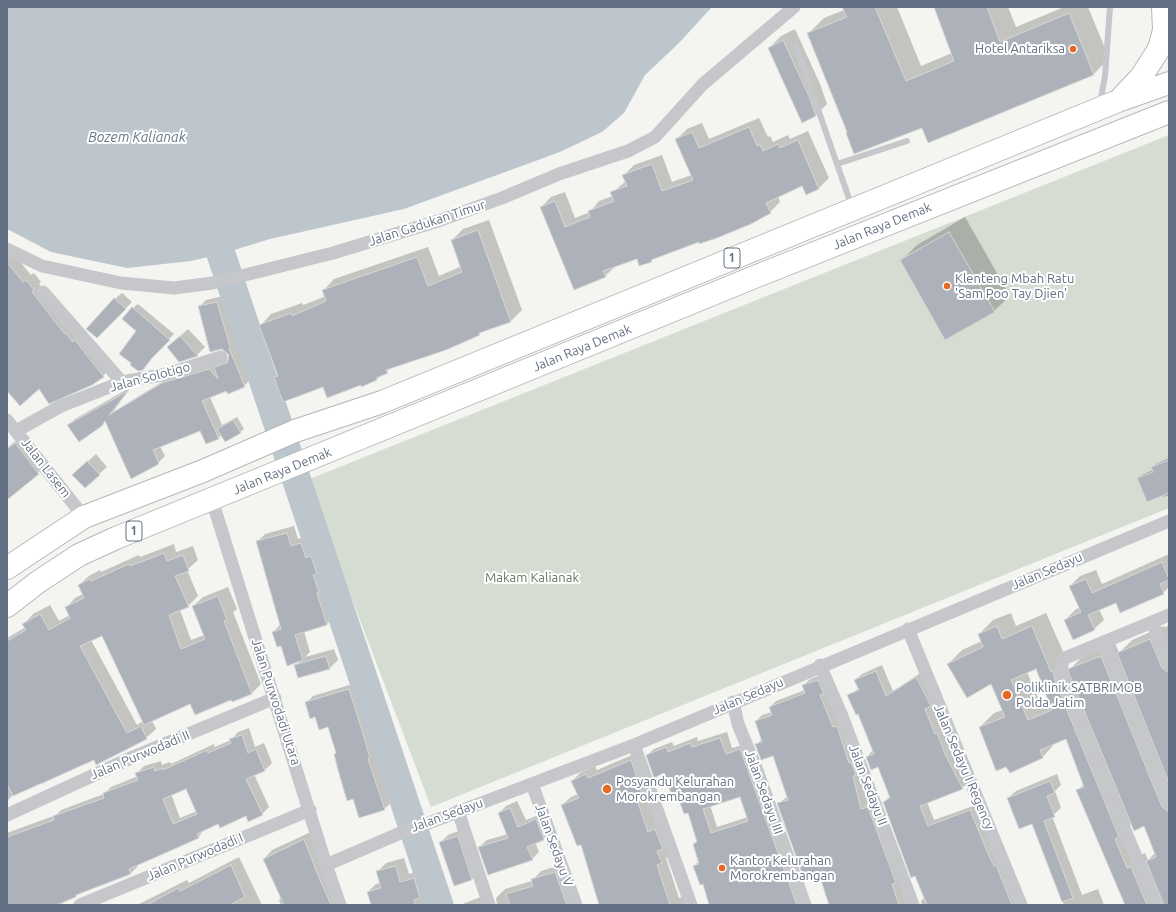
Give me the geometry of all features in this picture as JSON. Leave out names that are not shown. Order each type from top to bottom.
[{"type":"highway","points":[[1109,105],[1141,78],[1159,49],[1164,30],[1163,7]]},
{"type":"highway","points":[[1167,7],[1169,11]]},
{"type":"highway","name":"Jalan Raya Demak","points":[[7,568],[84,517],[204,471],[295,431],[397,396],[1109,105],[1169,83]]},
{"type":"highway","name":"Jalan Raya Demak","points":[[7,606],[38,582],[79,555],[116,538],[752,278],[1169,112]]},
{"type":"highway","points":[[1131,127],[1169,127]]},
{"type":"highway","points":[[418,387],[416,394],[417,401],[428,411]]},
{"type":"highway","points":[[397,396],[407,406],[406,420]]},
{"type":"street","name":"Jalan Gadukan Timur","points":[[7,249],[42,266],[121,284],[174,288],[213,283],[333,253],[438,221],[502,198],[559,174],[640,146],[655,137],[663,130],[703,84],[794,7]]},
{"type":"street","points":[[42,292],[122,382]]},
{"type":"street","name":"Jalan Solotigo","points":[[16,431],[61,406],[122,382],[167,374],[221,357]]},
{"type":"street","name":"Jalan Lasem","points":[[7,420],[84,517]]},
{"type":"street","name":"Jalan Purwodadi Utara","points":[[212,500],[326,865],[340,905]]},
{"type":"street","name":"Jalan Sedayu","points":[[326,865],[405,831],[634,744],[1169,520]]},
{"type":"street","points":[[1156,905],[1062,678],[1060,667],[1065,658],[1169,615]]},
{"type":"street","points":[[1152,622],[1169,665]]},
{"type":"street","name":"Jalan Sedayu I Regency","points":[[908,629],[1022,905]]},
{"type":"street","points":[[1104,642],[1169,804]]},
{"type":"street","name":"Jalan Sedayu II","points":[[820,665],[842,716],[913,905]]},
{"type":"street","name":"Jalan Purwodadi II","points":[[7,815],[133,757],[275,698]]},
{"type":"street","name":"Jalan Sedayu III","points":[[733,702],[738,724],[758,773],[805,905]]},
{"type":"street","points":[[634,744],[691,905]]},
{"type":"street","name":"Jalan Sedayu V","points":[[532,784],[576,905]]},
{"type":"street","name":"Jalan Purwodadi I","points":[[80,905],[310,810]]},
{"type":"street","points":[[458,811],[489,905]]},
{"type":"lane","points":[[1109,105],[1104,76],[1110,7]]},
{"type":"lane","points":[[796,46],[853,210]]},
{"type":"lane","points":[[838,164],[906,141]]},
{"type":"green space","name":"Makam Kalianak","points":[[1169,135],[1169,508],[431,807],[307,480]]},
{"type":"water","name":"Bozem Kalianak","points":[[7,7],[712,7],[678,44],[645,75],[624,113],[602,132],[560,152],[404,209],[270,239],[221,254],[191,261],[127,268],[51,252],[7,229]]},
{"type":"building","points":[[842,7],[875,7],[906,81],[954,61],[934,7],[987,7],[1000,42],[1069,13],[1094,75],[928,143],[922,128],[854,154],[846,133],[847,132],[807,33],[847,17]]},
{"type":"building","points":[[783,40],[809,96],[816,116],[802,123],[768,48]]},
{"type":"building","points":[[749,127],[757,146],[760,145],[763,151],[778,144],[780,148],[798,140],[819,189],[806,195],[802,186],[766,203],[771,213],[751,224],[717,238],[699,244],[699,242],[651,260],[652,262],[639,266],[637,259],[603,271],[606,277],[574,290],[540,207],[555,201],[565,227],[590,217],[588,211],[614,201],[610,192],[627,186],[622,175],[652,164],[662,191],[693,180],[675,139],[692,132],[699,148]]},
{"type":"building","points":[[478,230],[511,322],[479,333],[480,335],[446,350],[386,370],[388,373],[361,387],[361,385],[327,398],[323,387],[283,402],[274,377],[278,376],[259,325],[291,313],[292,316],[326,301],[322,290],[417,257],[428,286],[462,272],[451,240]]},
{"type":"building","name":"Klenteng Mbah Ratu 'Sam Poo Tay Djien'","points":[[949,232],[995,312],[945,340],[900,260]]},
{"type":"building","points":[[7,262],[23,282],[26,280],[34,290],[32,292],[64,333],[73,342],[75,340],[104,377],[92,385],[49,404],[39,389],[20,406],[7,391]]},
{"type":"building","points":[[114,298],[126,309],[97,338],[86,329]]},
{"type":"building","points":[[217,302],[230,347],[229,348],[245,387],[228,394],[226,391],[202,401],[219,439],[206,444],[200,431],[153,450],[159,464],[131,479],[105,421],[102,426],[79,442],[67,425],[128,391],[109,415],[162,383],[209,369],[218,379],[214,367],[227,363],[229,355],[222,349],[210,352],[198,306]]},
{"type":"building","points":[[132,307],[170,340],[152,358],[143,370],[138,371],[130,365],[131,363],[119,354],[136,331],[122,319]]},
{"type":"building","points":[[180,336],[198,356],[179,362],[167,347]]},
{"type":"building","points":[[233,420],[241,433],[225,442],[217,429]]},
{"type":"building","points":[[15,443],[39,474],[7,500],[7,449]]},
{"type":"building","points":[[1169,460],[1169,493],[1147,502],[1137,478],[1153,472],[1151,467]]},
{"type":"building","points":[[87,461],[100,475],[85,488],[72,475]]},
{"type":"building","points":[[287,533],[291,546],[301,543],[306,558],[311,556],[317,574],[313,575],[319,592],[317,593],[327,625],[295,635],[303,660],[287,666],[281,646],[277,647],[272,632],[281,629],[256,541]]},
{"type":"building","points":[[164,553],[167,561],[183,555],[189,571],[175,576],[189,607],[169,615],[181,649],[205,639],[192,606],[218,596],[227,620],[224,621],[252,694],[232,702],[231,700],[195,715],[190,704],[144,725],[102,636],[80,646],[127,733],[141,726],[147,739],[96,765],[94,760],[13,796],[7,784],[7,641],[26,630],[22,624],[40,614],[49,630],[70,618],[65,607],[84,598],[78,585],[90,579],[91,581],[129,564],[130,566]]},
{"type":"building","points":[[1162,562],[1169,579],[1160,584],[1164,594],[1120,613],[1116,603],[1088,615],[1095,630],[1073,640],[1064,620],[1081,612],[1069,586],[1086,579],[1092,593]]},
{"type":"building","points":[[997,626],[1002,639],[1032,626],[1051,672],[1053,671],[1055,681],[1119,837],[1115,839],[1127,868],[1131,867],[1147,905],[1125,905],[1076,790],[1084,787],[1066,739],[1040,750],[1043,758],[1010,773],[1006,767],[996,771],[979,727],[1005,717],[991,684],[967,698],[947,664],[983,647],[978,634]],"holes":[[[1036,669],[1052,710],[1028,720],[1011,680]]]},
{"type":"building","points":[[1150,639],[1162,668],[1169,673],[1169,783],[1117,653]]},
{"type":"building","points":[[326,656],[330,669],[298,678],[294,665]]},
{"type":"building","points":[[1101,656],[1162,807],[1169,812],[1169,905],[1164,905],[1146,861],[1156,857],[1144,826],[1134,831],[1068,669]]},
{"type":"building","points":[[876,671],[886,696],[916,677],[931,706],[925,709],[935,734],[937,733],[945,754],[963,789],[920,806],[928,826],[970,810],[989,856],[994,866],[996,865],[1012,905],[927,905],[915,876],[911,878],[883,802],[890,798],[878,767],[871,770],[866,757],[874,754],[858,714],[856,715],[847,695],[859,690],[854,680]]},
{"type":"building","points":[[818,680],[824,694],[820,695],[833,727],[837,726],[849,763],[851,762],[856,775],[853,776],[861,809],[868,807],[896,883],[892,884],[899,905],[829,905],[818,871],[803,876],[777,803],[788,800],[773,756],[761,760],[755,744],[762,742],[755,721],[772,715],[769,707],[805,693],[802,685]]},
{"type":"building","points":[[349,689],[370,758],[368,759],[385,810],[359,818],[353,799],[347,801],[334,754],[336,753],[328,727],[319,730],[315,717],[310,719],[305,702]]},
{"type":"building","points":[[242,735],[248,753],[256,749],[265,771],[246,779],[263,815],[248,822],[246,816],[220,828],[218,824],[197,834],[199,838],[129,869],[131,874],[76,895],[76,897],[56,905],[7,905],[7,837],[54,820],[53,816],[104,798],[103,793],[138,780],[135,773],[154,767],[155,771],[163,768],[163,770],[207,750],[208,753],[231,743],[229,739]],"holes":[[[186,789],[197,814],[173,824],[163,799]]]},
{"type":"building","points":[[720,738],[726,754],[740,749],[797,905],[709,905],[703,884],[700,885],[693,866],[699,864],[693,844],[697,842],[688,813],[684,814],[676,792],[671,793],[664,773],[654,778],[646,755],[666,747],[668,752],[690,743],[692,747]],"holes":[[[740,797],[748,821],[711,833],[703,809]]]},
{"type":"building","points":[[631,760],[642,794],[636,797],[648,832],[655,829],[663,849],[657,851],[662,863],[657,865],[670,905],[599,905],[581,845],[577,846],[561,805],[579,798],[571,781],[586,774],[588,778]]},
{"type":"building","points":[[1050,781],[1055,793],[1047,796],[1055,817],[1044,821],[1073,898],[1062,902],[1032,824],[1019,829],[1007,798]]},
{"type":"building","points":[[510,808],[518,827],[536,819],[544,840],[527,847],[533,860],[488,875],[478,847],[508,838],[498,813]]},
{"type":"building","points":[[458,836],[472,880],[454,886],[439,842]]},
{"type":"building","points":[[304,839],[331,905],[284,905],[263,859]]},
{"type":"building","points":[[231,865],[245,897],[230,905],[147,905],[178,888],[180,891]]},
{"type":"building","points":[[396,866],[400,882],[414,878],[420,898],[414,900],[415,905],[371,905],[367,892],[381,888],[376,871]]},
{"type":"building","points":[[555,872],[567,905],[510,905],[506,894],[533,886],[531,879]]},
{"type":"waterway","points":[[221,254],[439,905]]},
{"type":"place","name":"Hotel Antariksa","points":[[1073,49]]},
{"type":"place","name":"Klenteng Mbah Ratu 'Sam Poo Tay Djien'","points":[[947,286]]},
{"type":"place","name":"Poliklinik SATBRIMOB Polda Jatim","points":[[1007,695]]},
{"type":"place","name":"Posyandu Kelurahan Morokrembangan","points":[[607,789]]},
{"type":"place","name":"Kantor Kelurahan Morokrembangan","points":[[722,868]]}]
